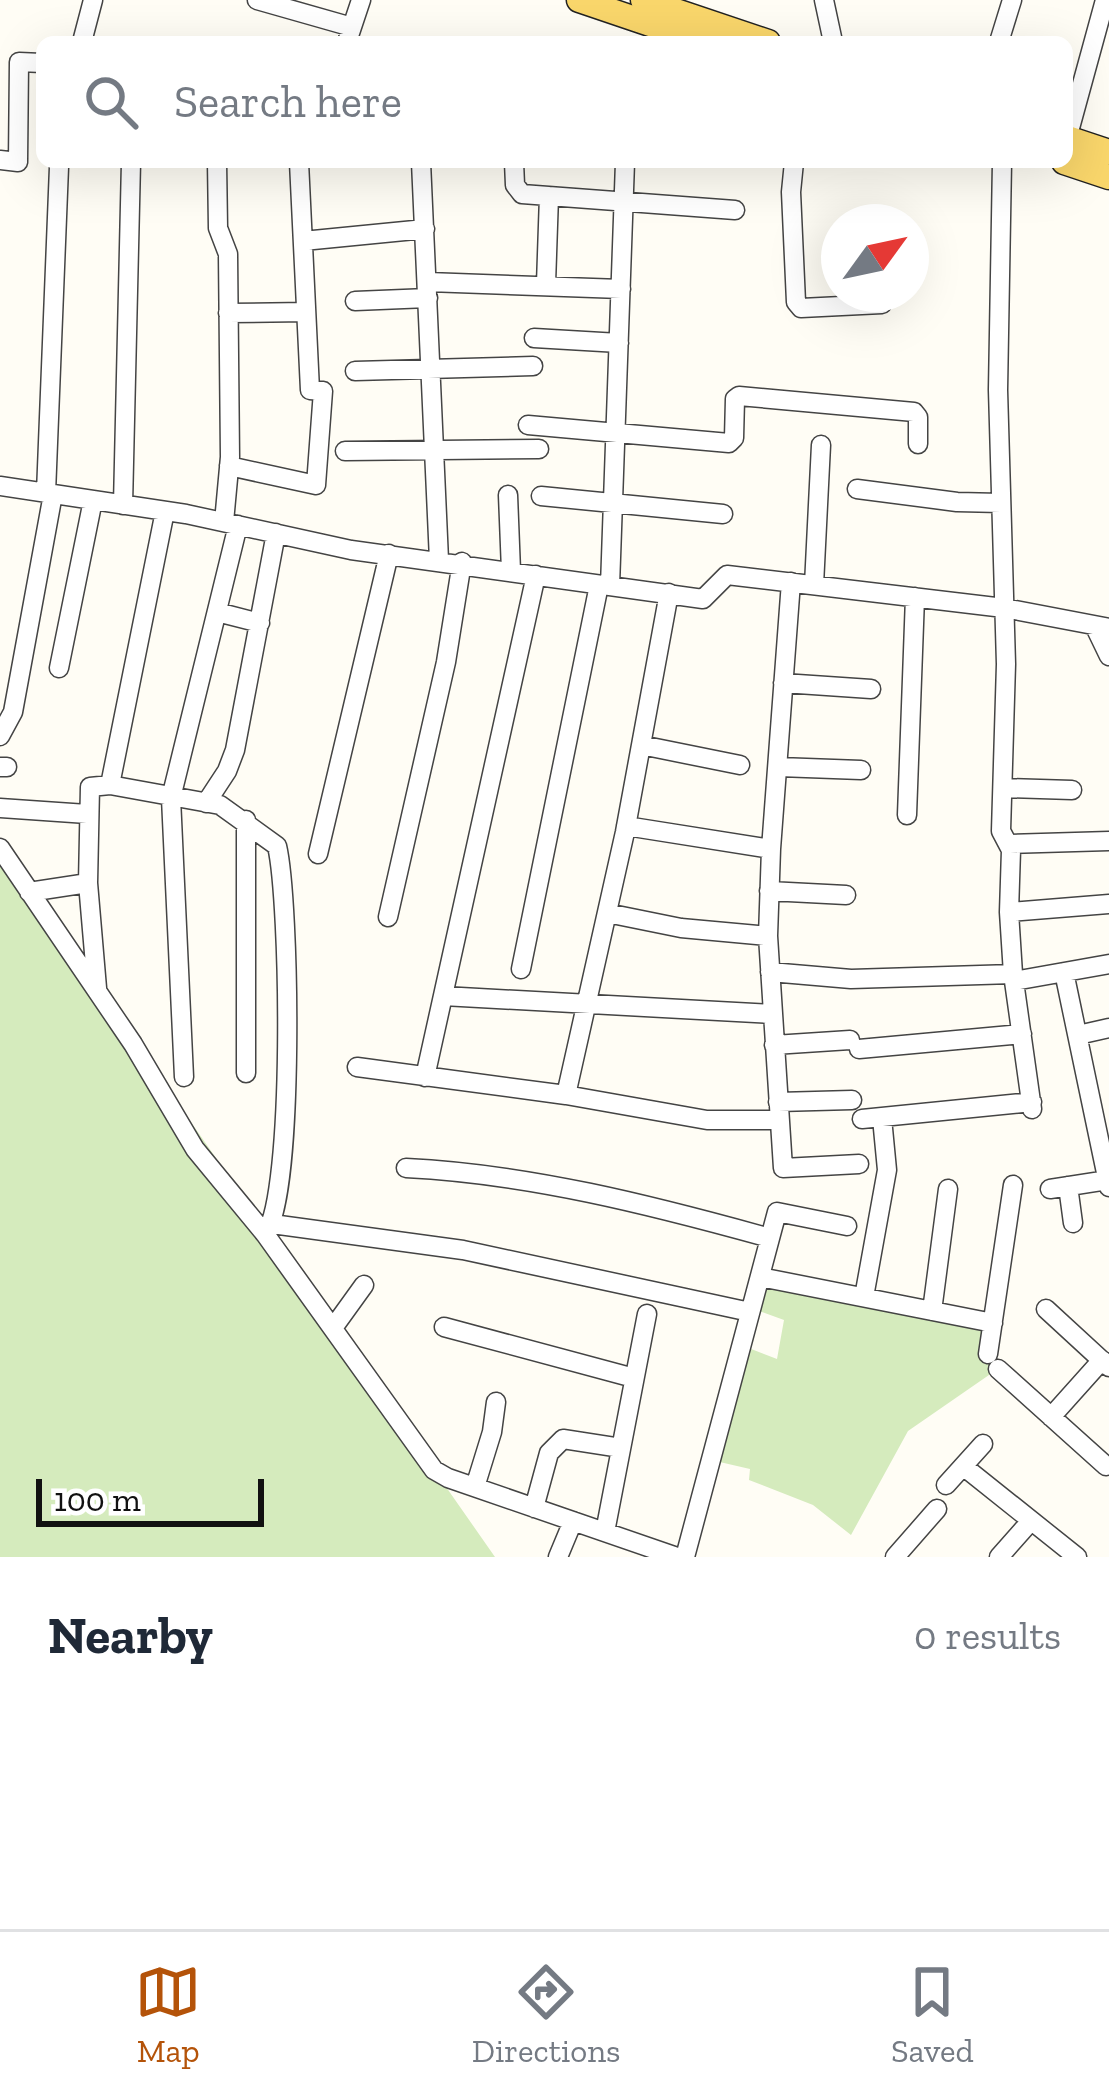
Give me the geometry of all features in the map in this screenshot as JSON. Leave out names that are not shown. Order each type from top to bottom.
[{"type":"main road","points":[[579,0],[739,36]]},
{"type":"main road","points":[[642,16],[689,36]]},
{"type":"main road","points":[[1073,141],[1109,152]]},
{"type":"main road","points":[[1073,165],[1109,177]]},
{"type":"street","points":[[84,36],[93,0]]},
{"type":"street","points":[[257,0],[350,34],[361,0]]},
{"type":"street","points":[[824,0],[832,36]]},
{"type":"street","points":[[1001,36],[1012,0]]},
{"type":"street","points":[[1073,117],[1105,0]]},
{"type":"street","points":[[0,160],[18,162],[9,83],[19,62],[36,63]]},
{"type":"street","points":[[0,736],[13,712],[9,687],[49,494],[58,168]]},
{"type":"street","points":[[123,505],[131,168]]},
{"type":"street","points":[[184,1077],[171,798],[217,612],[231,524],[228,254],[218,228],[217,168]]},
{"type":"street","points":[[230,466],[316,485],[323,392],[310,390],[300,168]]},
{"type":"street","points":[[422,168],[440,560]]},
{"type":"street","points":[[515,168],[518,190],[549,196],[735,210]]},
{"type":"street","points":[[521,969],[604,585],[613,506],[626,168]]},
{"type":"street","points":[[793,168],[796,302],[801,308],[821,307]]},
{"type":"street","points":[[864,1297],[887,1170],[872,1118],[1032,1105],[1014,978],[1010,844],[1001,831],[1002,168]]},
{"type":"street","points":[[546,284],[549,196]]},
{"type":"street","points":[[303,242],[425,230]]},
{"type":"street","points":[[355,301],[428,290],[546,284],[621,289]]},
{"type":"street","points":[[228,313],[306,312]]},
{"type":"street","points":[[535,338],[619,343]]},
{"type":"street","points":[[355,371],[533,366]]},
{"type":"street","points":[[528,425],[729,443],[734,438],[739,395],[914,412],[918,444]]},
{"type":"street","points":[[814,585],[821,445]]},
{"type":"street","points":[[345,451],[539,449]]},
{"type":"street","points":[[0,486],[165,511],[388,554],[703,599],[727,575],[1004,608],[1102,628],[1109,656]]},
{"type":"street","points":[[857,488],[1001,503]]},
{"type":"street","points":[[508,495],[511,571]]},
{"type":"street","points":[[541,496],[723,514]]},
{"type":"street","points":[[58,668],[93,500]]},
{"type":"street","points":[[110,785],[165,511]]},
{"type":"street","points":[[206,803],[235,750],[276,533]]},
{"type":"street","points":[[318,854],[388,554]]},
{"type":"street","points":[[388,917],[446,662],[461,562]]},
{"type":"street","points":[[425,1077],[536,575]]},
{"type":"street","points":[[791,582],[768,936],[783,1168],[859,1164]]},
{"type":"street","points":[[566,1095],[626,826],[669,593]]},
{"type":"street","points":[[908,815],[915,597]]},
{"type":"street","points":[[217,612],[260,623]]},
{"type":"street","points":[[782,682],[871,689]]},
{"type":"street","points":[[641,745],[740,764]]},
{"type":"street","points":[[779,767],[861,770]]},
{"type":"street","points":[[98,993],[88,883],[90,787],[110,785],[220,805],[277,846],[286,1110],[268,1229]]},
{"type":"street","points":[[1004,788],[1072,790]]},
{"type":"street","points":[[0,808],[87,814]]},
{"type":"street","points":[[246,820],[246,1073]]},
{"type":"street","points":[[626,826],[771,849]]},
{"type":"street","points":[[1010,844],[1109,842]]},
{"type":"street","points":[[0,848],[133,1044],[195,1149],[268,1229],[434,1470],[605,1532],[645,1552],[681,1557],[777,1212],[847,1226]]},
{"type":"street","points":[[29,892],[88,883]]},
{"type":"street","points":[[769,891],[846,895]]},
{"type":"street","points":[[1009,912],[1109,904]]},
{"type":"street","points":[[607,913],[681,928],[768,936]]},
{"type":"street","points":[[244,939],[283,940]]},
{"type":"street","points":[[770,972],[850,979],[1014,978],[1109,964]]},
{"type":"street","points":[[1064,972],[1100,1100],[1108,1175],[1059,1188],[1072,1222]]},
{"type":"street","points":[[442,996],[772,1014]]},
{"type":"street","points":[[1078,1035],[1109,1028]]},
{"type":"street","points":[[774,1045],[1022,1034]]},
{"type":"street","points":[[357,1066],[707,1120],[852,1100]]},
{"type":"street","points":[[406,1168],[483,1172],[678,1213],[770,1238]]},
{"type":"street","points":[[1013,1185],[993,1323],[993,1361],[1106,1466]]},
{"type":"street","points":[[932,1311],[948,1189]]},
{"type":"street","points":[[268,1229],[463,1250],[750,1312]]},
{"type":"street","points":[[760,1277],[993,1323]]},
{"type":"street","points":[[333,1328],[364,1285]]},
{"type":"street","points":[[1046,1309],[1106,1364],[1051,1417]]},
{"type":"street","points":[[605,1532],[647,1314]]},
{"type":"street","points":[[443,1327],[634,1378]]},
{"type":"street","points":[[475,1487],[496,1402]]},
{"type":"street","points":[[534,1508],[549,1453],[563,1439],[621,1448]]},
{"type":"street","points":[[946,1485],[983,1444]]},
{"type":"street","points":[[963,1466],[1077,1557]]},
{"type":"street","points":[[895,1557],[937,1509]]},
{"type":"street","points":[[558,1557],[573,1521]]},
{"type":"street","points":[[1000,1557],[1029,1522]]},
{"type":"green space","points":[[0,849],[495,1557],[0,1557]]},
{"type":"green space","points":[[763,1277],[993,1323],[989,1354],[1002,1366],[908,1431],[851,1535],[813,1505],[749,1480],[750,1469],[711,1460],[741,1345],[777,1359],[784,1320],[751,1308]]}]
